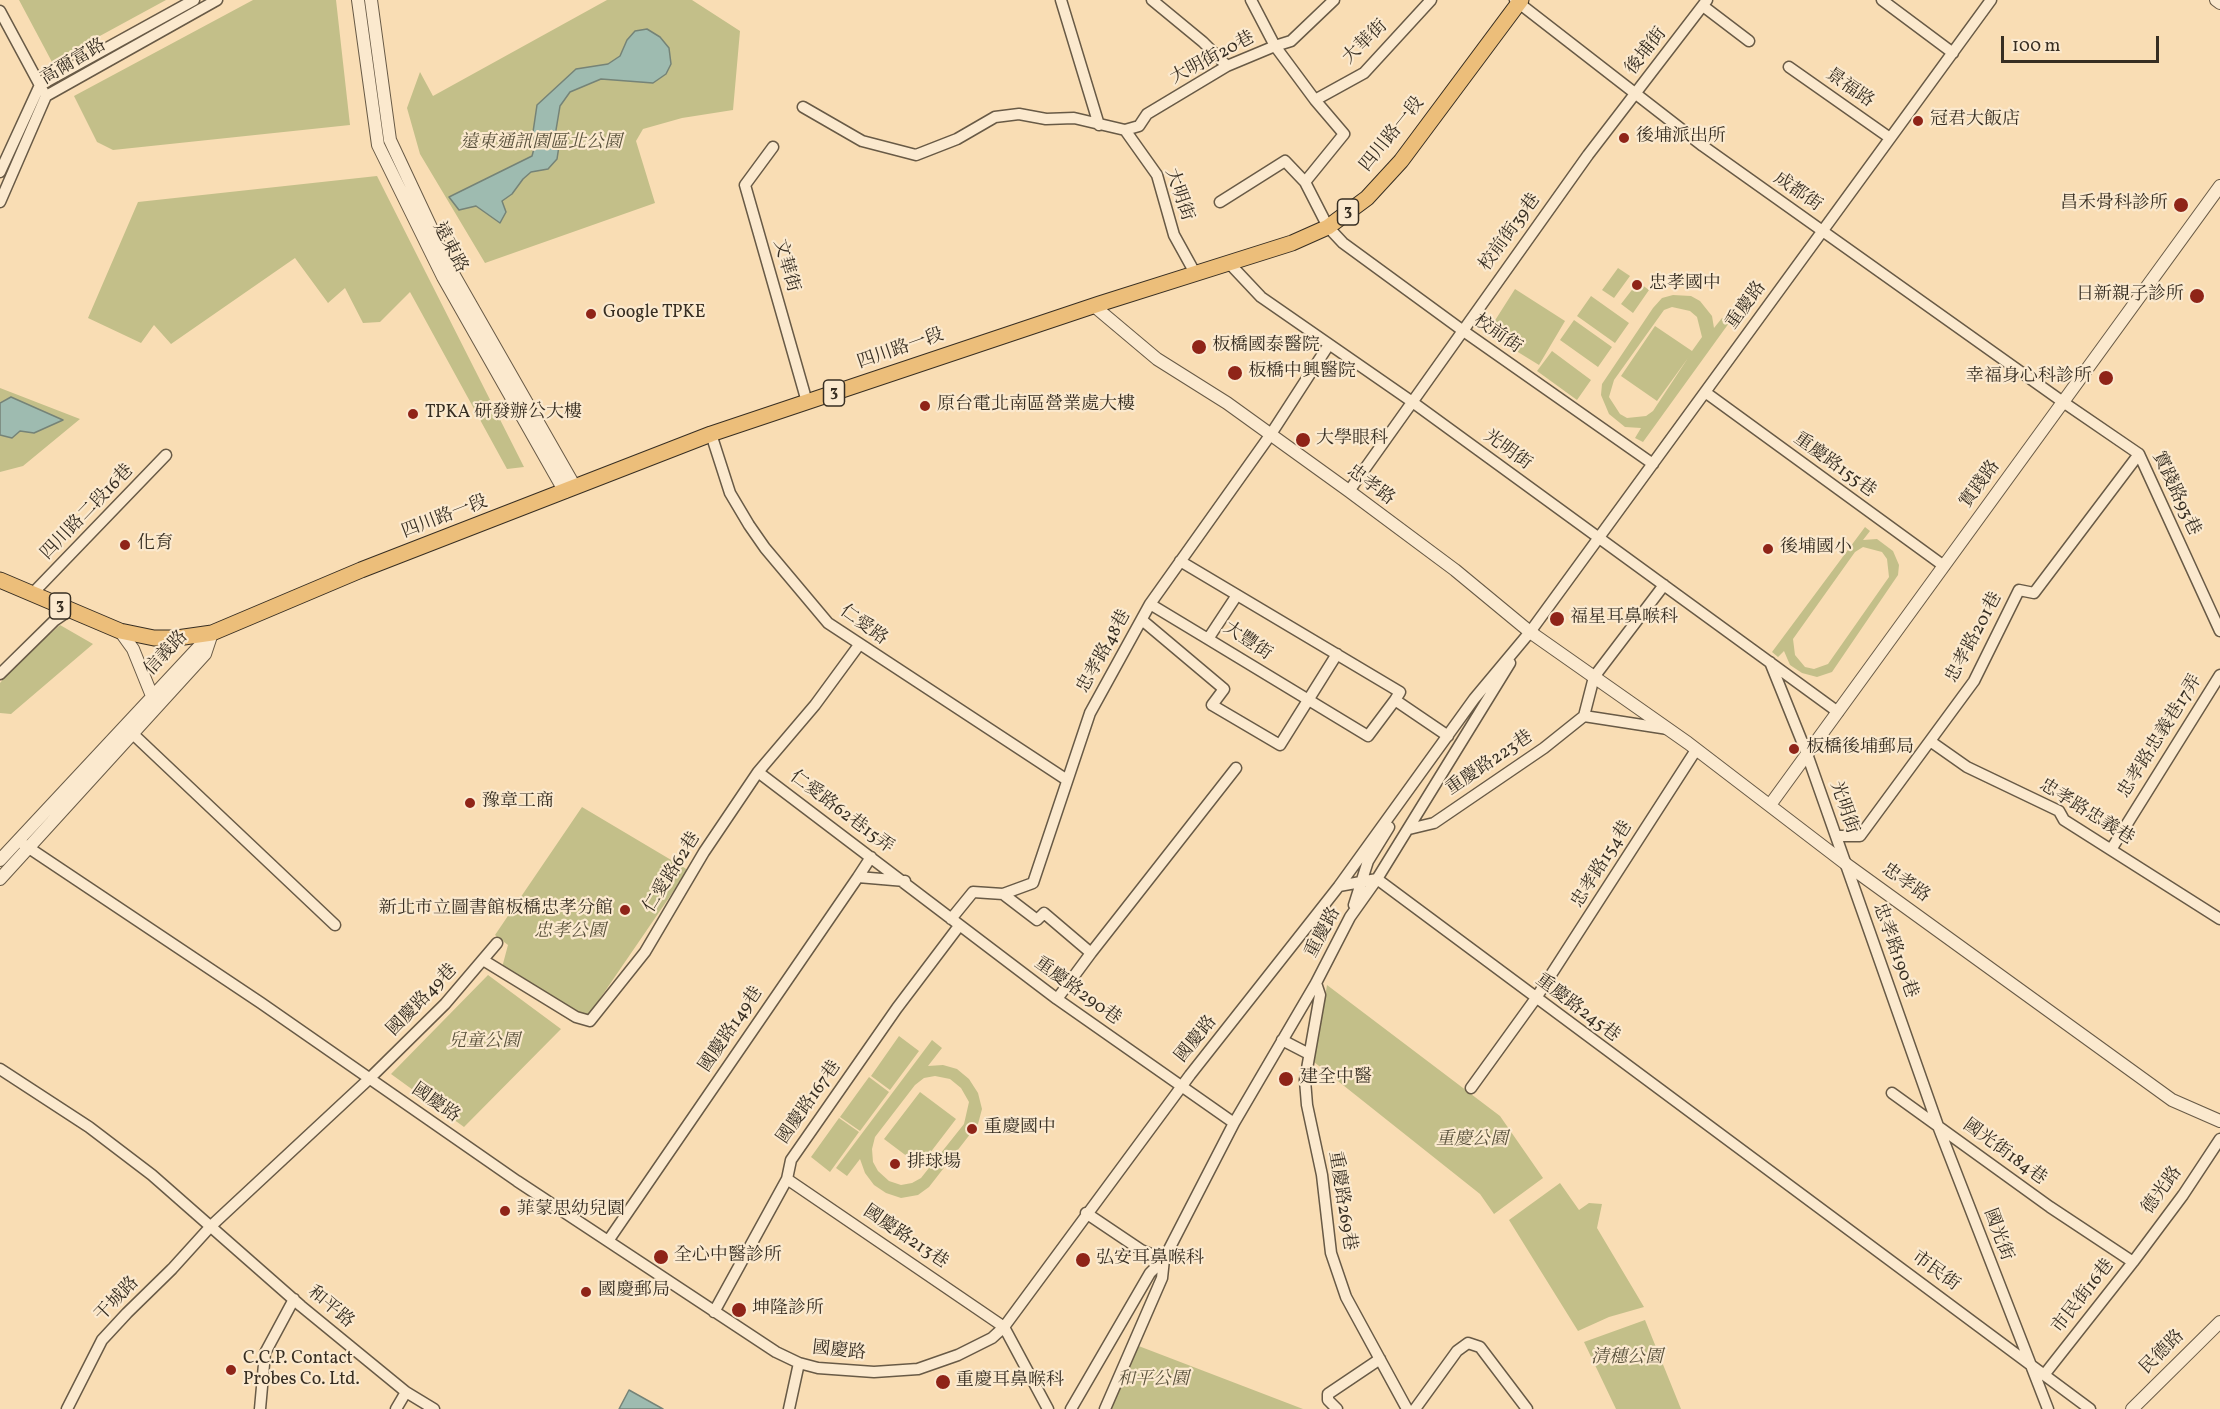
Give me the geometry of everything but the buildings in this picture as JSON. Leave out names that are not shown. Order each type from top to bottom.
[{"type":"main road","name":"四川路一段","points":[[120,631],[154,638],[177,638],[212,633],[361,570],[711,434],[1094,306],[1292,243],[1328,227],[1367,198],[1401,161],[1518,1]]},
{"type":"main road","name":"3","points":[[0,580],[120,631]]},
{"type":"street","name":"高爾富路","points":[[0,172],[40,85],[194,0]]},
{"type":"street","name":"高爾富路","points":[[0,202],[46,96],[218,0]]},
{"type":"street","name":"遠東路","points":[[358,0],[378,145],[443,276],[570,490]]},
{"type":"street","name":"遠東路","points":[[371,0],[390,141],[451,270],[570,490]]},
{"type":"street","points":[[1061,0],[1099,125]]},
{"type":"street","points":[[1152,0],[1203,42],[1227,66]]},
{"type":"street","name":"大明街20巷","points":[[1125,130],[1138,126],[1147,114],[1227,66],[1275,46],[1251,0]]},
{"type":"street","points":[[1305,182],[1344,134],[1315,100],[1275,46],[1291,41],[1334,0]]},
{"type":"street","name":"大華街","points":[[1315,100],[1364,73],[1431,0]]},
{"type":"street","points":[[1882,0],[1953,53]]},
{"type":"street","name":"重慶路","points":[[1400,803],[1474,699],[1530,632],[1991,0]]},
{"type":"street","name":"成都街","points":[[1518,1],[1635,95],[2062,402]]},
{"type":"street","points":[[1705,3],[1749,41]]},
{"type":"street","name":"後埔街","points":[[1588,155],[1705,3]]},
{"type":"street","points":[[0,11],[46,96]]},
{"type":"street","name":"景福路","points":[[1789,67],[1890,138]]},
{"type":"street","points":[[803,107],[862,141],[916,155],[957,139],[995,117],[1019,114],[1046,119],[1074,118],[1125,130]]},
{"type":"street","name":"大明街","points":[[1125,130],[1157,175],[1174,235],[1195,273]]},
{"type":"street","name":"文華街","points":[[773,147],[745,185],[807,402]]},
{"type":"street","name":"校前街39巷","points":[[1349,491],[1588,155]]},
{"type":"street","points":[[1220,202],[1285,161],[1305,182],[1328,227]]},
{"type":"street","name":"實踐路","points":[[1770,805],[2220,186]]},
{"type":"street","name":"校前街","points":[[1328,227],[1343,243],[1462,330],[1653,464]]},
{"type":"street","name":"光明街","points":[[1229,263],[1261,297],[1411,401],[1838,712]]},
{"type":"street","name":"忠孝路","points":[[1094,306],[1157,359],[1271,434],[1455,570],[1530,632],[1668,729],[1846,864],[2172,1100],[2220,1121]]},
{"type":"street","name":"忠孝路48巷","points":[[1003,894],[1033,883],[1090,713],[1150,604],[1271,434],[1329,346]]},
{"type":"street","name":"重慶路155巷","points":[[1705,392],[1944,566]]},
{"type":"street","name":"實踐路93巷","points":[[2062,402],[2139,454],[2220,631]]},
{"type":"street","name":"仁愛路","points":[[711,434],[730,493],[765,549],[828,623],[1066,780]]},
{"type":"street","name":"忠孝路201巷","points":[[1836,836],[1860,836],[1974,681],[2019,590],[2034,593],[2139,454]]},
{"type":"street","name":"四川路二段16巷","points":[[33,593],[166,455]]},
{"type":"street","name":"大豐街","points":[[1180,561],[1400,692],[1368,736],[1208,639],[1237,595]]},
{"type":"street","points":[[1664,585],[1594,677],[1584,716],[1668,729]]},
{"type":"street","points":[[1150,604],[1208,639]]},
{"type":"street","points":[[0,674],[48,627],[70,610]]},
{"type":"street","points":[[1142,620],[1224,689],[1212,705],[1280,745],[1337,654]]},
{"type":"street","points":[[120,631],[133,649],[152,696],[146,721]]},
{"type":"street","name":"重慶路","points":[[1071,1409],[1150,1273],[1164,1259],[1234,1123],[1316,983],[1350,917],[1377,879],[1530,632]]},
{"type":"street","name":"信義路","points":[[0,860],[212,633]]},
{"type":"street","name":"信義路","points":[[0,879],[134,735],[205,654],[212,633]]},
{"type":"street","name":"仁愛路62巷","points":[[483,960],[576,1017],[590,1021],[645,952],[704,852],[758,772],[815,705],[859,645]]},
{"type":"street","name":"光明街","points":[[1770,662],[1807,754],[1846,864]]},
{"type":"street","name":"忠孝路忠義巷17弄","points":[[2112,848],[2220,675]]},
{"type":"street","name":"大豐街","points":[[1395,700],[1448,736]]},
{"type":"street","name":"重慶路223巷","points":[[1408,829],[1434,822],[1544,748],[1584,716]]},
{"type":"street","points":[[134,735],[335,925]]},
{"type":"street","name":"忠孝路忠義巷","points":[[1930,741],[1967,767],[2059,811],[2064,820],[2112,848],[2220,919]]},
{"type":"street","name":"忠孝路154巷","points":[[1471,1088],[1536,998],[1696,750]]},
{"type":"street","points":[[1057,999],[1091,952],[1236,768]]},
{"type":"street","name":"仁愛路62巷15弄","points":[[758,772],[905,882]]},
{"type":"street","points":[[1350,917],[1368,861],[1387,831],[1400,803]]},
{"type":"street","name":"國慶路","points":[[18,842],[261,1003],[369,1079],[714,1312],[799,1364],[874,1372],[918,1369],[958,1355],[992,1338],[1004,1327],[1181,1087],[1339,886],[1400,803]]},
{"type":"street","name":"國慶路149巷","points":[[608,1241],[872,857]]},
{"type":"street","name":"忠孝路190巷","points":[[1846,864],[1938,1126]]},
{"type":"street","points":[[858,877],[905,882]]},
{"type":"street","points":[[1339,886],[1377,879]]},
{"type":"street","name":"重慶路245巷","points":[[1377,879],[1759,1162]]},
{"type":"street","name":"重慶路290巷","points":[[905,882],[955,923],[1057,999],[1234,1123]]},
{"type":"street","name":"國慶路167巷","points":[[714,1312],[787,1179],[791,1160],[955,923],[973,892],[1003,894]]},
{"type":"street","points":[[1003,894],[1037,920],[1044,913],[1091,952]]},
{"type":"street","name":"國慶路49巷","points":[[369,1079],[445,1004],[497,943]]},
{"type":"street","name":"重慶路269巷","points":[[1316,983],[1320,995],[1305,1080],[1307,1105],[1322,1176],[1331,1252],[1336,1273],[1407,1409]]},
{"type":"street","points":[[1282,1040],[1309,1054]]},
{"type":"street","name":"和平路","points":[[0,1069],[89,1127],[181,1198],[294,1299],[406,1392],[434,1409]]},
{"type":"street","points":[[211,1226],[369,1079]]},
{"type":"street","points":[[1892,1093],[1938,1126]]},
{"type":"street","name":"國光街184巷","points":[[1938,1126],[2050,1207]]},
{"type":"street","name":"國光街","points":[[1938,1126],[2048,1409]]},
{"type":"street","name":"德光路","points":[[2133,1262],[2183,1195],[2220,1139]]},
{"type":"street","name":"市民街","points":[[1759,1162],[2090,1409]]},
{"type":"street","name":"國慶路213巷","points":[[787,1179],[1004,1327]]},
{"type":"street","name":"市民街16巷","points":[[2044,1375],[2133,1262],[2050,1207]]},
{"type":"street","points":[[1086,1213],[1141,1250],[1164,1259]]},
{"type":"street","name":"干城路","points":[[67,1409],[102,1340],[211,1226]]},
{"type":"street","name":"重慶路","points":[[1105,1409],[1162,1278],[1164,1259]]},
{"type":"street","points":[[260,1409],[265,1353],[294,1299]]},
{"type":"street","points":[[1004,1327],[1048,1409]]},
{"type":"street","name":"民德路","points":[[2132,1409],[2218,1327]]},
{"type":"street","points":[[1415,1409],[1457,1351],[1468,1343],[1480,1347],[1527,1409]]},
{"type":"street","points":[[1333,1408],[1328,1394],[1380,1359]]},
{"type":"street","points":[[789,1409],[799,1364]]},
{"type":"street","points":[[396,1409],[406,1392]]},
{"type":"green space","points":[[19,0],[166,0],[52,62]]},
{"type":"green space","points":[[253,0],[336,0],[350,125],[113,150],[97,142],[74,96]]},
{"type":"green space","name":"遠東通訊園區北公園","points":[[607,0],[692,0],[740,31],[733,110],[682,118],[643,129],[636,141],[655,203],[485,263],[420,154],[407,108],[420,72],[433,96]]},
{"type":"green space","points":[[377,176],[524,467],[507,469],[410,292],[380,322],[363,323],[345,288],[328,303],[295,258],[171,344],[154,325],[141,343],[88,318],[138,202]]},
{"type":"green space","points":[[1618,268],[1630,276],[1614,298],[1602,290]]},
{"type":"green space","points":[[1638,282],[1649,290],[1633,313],[1621,304]]},
{"type":"green space","points":[[1515,289],[1565,321],[1539,365],[1487,333]]},
{"type":"green space","points":[[1673,295],[1691,296],[1700,301],[1712,316],[1714,328],[1722,318],[1729,323],[1643,442],[1635,438],[1641,428],[1625,427],[1609,414],[1601,395],[1602,384],[1662,298]],"holes":[[[1672,307],[1690,311],[1697,317],[1702,337],[1692,351],[1655,326],[1621,376],[1657,401],[1688,358],[1653,411],[1646,416],[1627,418],[1620,414],[1609,397],[1614,380],[1664,310]]]},
{"type":"green space","points":[[1591,296],[1629,323],[1615,343],[1577,316]]},
{"type":"green space","points":[[1574,320],[1612,347],[1598,367],[1560,340]]},
{"type":"green space","points":[[1552,351],[1591,380],[1577,400],[1537,371]]},
{"type":"green space","points":[[0,388],[80,419],[23,466],[0,472]]},
{"type":"green space","points":[[1865,527],[1870,531],[1863,540],[1877,539],[1893,551],[1899,565],[1898,575],[1832,672],[1817,677],[1802,673],[1790,665],[1784,651],[1778,657],[1772,652]],"holes":[[[1863,547],[1882,552],[1887,559],[1889,577],[1828,664],[1814,669],[1805,667],[1795,655],[1793,639],[1855,552]]]},
{"type":"green space","points":[[60,625],[93,644],[11,714],[0,713],[0,683],[18,662]]},
{"type":"green space","name":"忠孝公園","points":[[582,807],[688,870],[588,1016],[572,1022],[500,975],[508,945],[495,935]]},
{"type":"green space","name":"兒童公園","points":[[488,975],[561,1029],[464,1127],[391,1074]]},
{"type":"green space","name":"重慶公園","points":[[1327,985],[1500,1116],[1543,1178],[1494,1214],[1480,1194],[1314,1062]]},
{"type":"green space","points":[[899,1036],[919,1051],[890,1090],[871,1076]]},
{"type":"green space","points":[[932,1040],[942,1048],[928,1066],[943,1065],[957,1069],[969,1079],[978,1093],[982,1109],[978,1124],[929,1187],[918,1195],[901,1198],[886,1193],[874,1185],[865,1173],[860,1159],[847,1176],[836,1168]],"holes":[[[935,1076],[950,1079],[961,1088],[969,1102],[964,1124],[921,1178],[901,1185],[889,1181],[878,1171],[873,1162],[872,1149],[875,1137],[915,1085],[924,1078]]]},
{"type":"green space","points":[[869,1077],[889,1092],[860,1131],[840,1117]]},
{"type":"green space","points":[[920,1092],[956,1119],[920,1166],[884,1139]]},
{"type":"green space","points":[[839,1118],[859,1132],[830,1172],[811,1157]]},
{"type":"green space","points":[[1560,1183],[1579,1210],[1589,1203],[1602,1204],[1597,1228],[1644,1307],[1609,1317],[1578,1331],[1509,1220]]},
{"type":"green space","name":"清穗公園","points":[[1645,1320],[1681,1409],[1616,1409],[1584,1342]]},
{"type":"green space","name":"和平公園","points":[[1136,1345],[1303,1409],[1110,1409]]},
{"type":"shaded area","points":[[647,29],[660,37],[669,48],[671,64],[666,74],[653,83],[601,79],[570,92],[560,106],[556,130],[559,146],[557,159],[548,169],[531,172],[512,194],[502,201],[506,212],[500,223],[476,206],[459,210],[449,197],[532,156],[535,145],[533,132],[537,105],[576,69],[608,64],[620,56],[627,40],[635,31]]},
{"type":"shaded area","points":[[11,397],[63,420],[34,433],[20,431],[12,438],[0,435],[0,403]]},
{"type":"shaded area","points":[[629,1390],[663,1409],[619,1409]]},
{"type":"place","name":"冠君大飯店","points":[[1918,121]]},
{"type":"place","name":"後埔派出所","points":[[1624,138]]},
{"type":"place","name":"昌禾骨科診所","points":[[2181,205]]},
{"type":"place","name":"忠孝國中","points":[[1637,285]]},
{"type":"place","name":"日新親子診所","points":[[2197,296]]},
{"type":"place","name":"Google TPKE","points":[[591,314]]},
{"type":"place","name":"板橋國泰醫院","points":[[1199,347]]},
{"type":"place","name":"板橋中興醫院","points":[[1235,373]]},
{"type":"place","name":"幸福身心科診所","points":[[2106,378]]},
{"type":"place","name":"原台電北南區營業處大樓","points":[[925,406]]},
{"type":"place","name":"TPKA 研發辦公大樓","points":[[413,414]]},
{"type":"place","name":"大學眼科","points":[[1303,440]]},
{"type":"place","name":"化育","points":[[125,545]]},
{"type":"place","name":"後埔國小","points":[[1768,549]]},
{"type":"place","name":"福星耳鼻喉科","points":[[1557,619]]},
{"type":"place","name":"板橋後埔郵局","points":[[1794,749]]},
{"type":"place","name":"豫章工商","points":[[470,803]]},
{"type":"place","name":"新北市立圖書館板橋忠孝分館","points":[[625,910]]},
{"type":"place","name":"建全中醫","points":[[1286,1079]]},
{"type":"place","name":"重慶國中","points":[[972,1129]]},
{"type":"place","name":"排球場","points":[[895,1164]]},
{"type":"place","name":"菲蒙思幼兒園","points":[[505,1211]]},
{"type":"place","name":"全心中醫診所","points":[[661,1257]]},
{"type":"place","name":"弘安耳鼻喉科","points":[[1083,1260]]},
{"type":"place","name":"國慶郵局","points":[[586,1292]]},
{"type":"place","name":"坤隆診所","points":[[739,1310]]},
{"type":"place","name":"C.C.P. Contact Probes Co. Ltd.","points":[[231,1370]]},
{"type":"place","name":"重慶耳鼻喉科","points":[[943,1382]]}]
